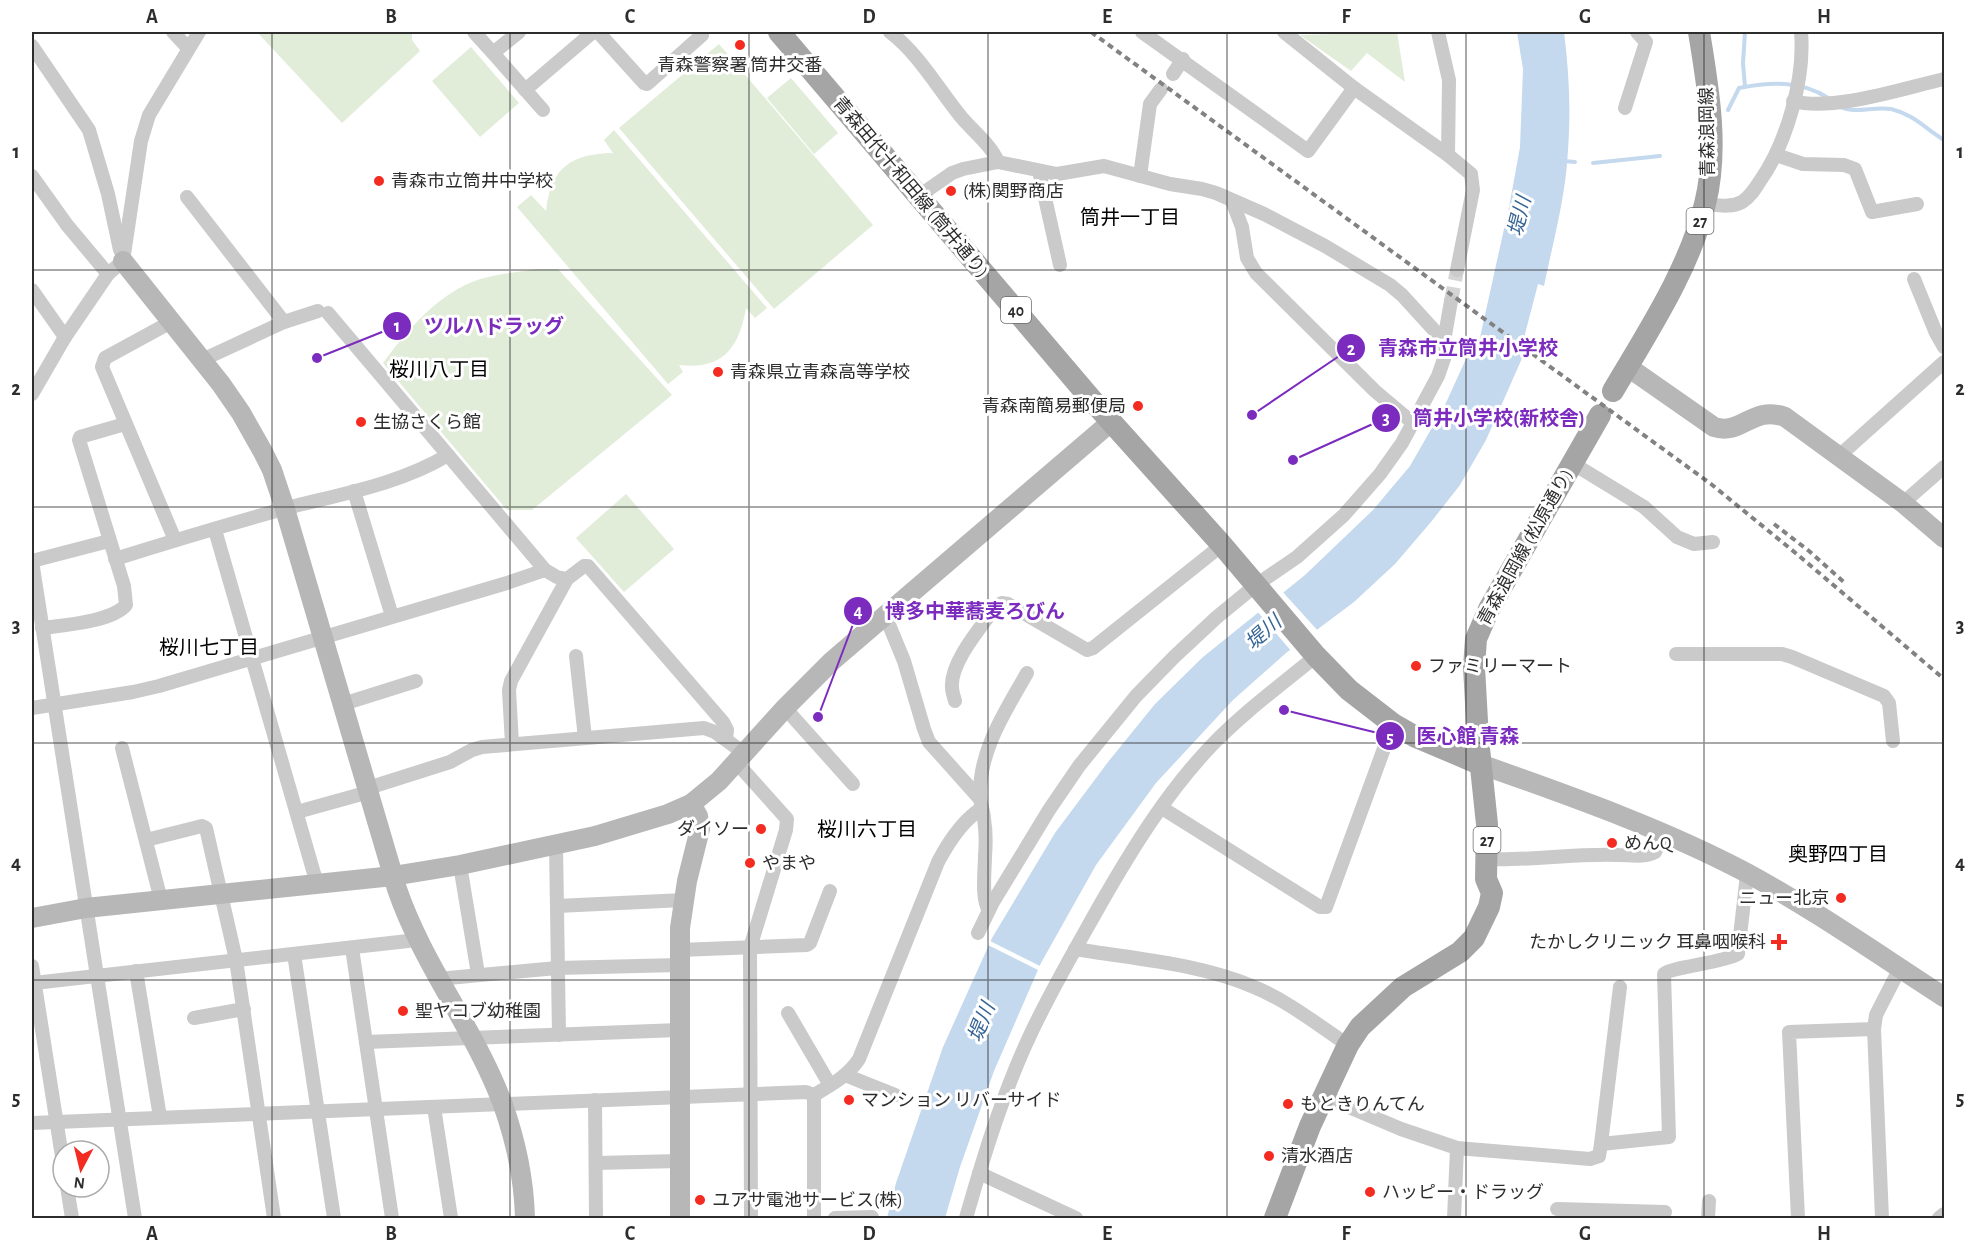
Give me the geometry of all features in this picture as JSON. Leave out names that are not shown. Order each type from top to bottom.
[{"type":"main road","name":"青森田代十和田線 (筒井通り)","points":[[779,32],[1111,422],[1222,545],[1314,654],[1349,690],[1393,724],[1422,740],[1480,764]]},
{"type":"main road","name":"青森浪岡線","points":[[1613,392],[1674,283],[1705,204],[1711,166],[1710,114],[1700,32]]},
{"type":"main road","name":"青森浪岡線 (松原通り)","points":[[1275,1218],[1282,1194],[1347,1045],[1360,1027],[1403,987],[1460,952],[1474,938],[1483,923],[1491,893],[1486,879],[1487,824],[1474,691],[1476,639],[1489,609],[1600,415]]},
{"type":"street","points":[[173,32],[188,48]]},
{"type":"street","points":[[32,394],[65,337],[108,274],[123,261],[141,141],[146,122],[199,32]]},
{"type":"street","points":[[474,32],[543,110]]},
{"type":"street","points":[[493,53],[519,32]]},
{"type":"street","points":[[525,90],[593,32]]},
{"type":"street","points":[[598,32],[631,70],[647,84],[702,35],[701,32]]},
{"type":"street","points":[[890,32],[927,70],[960,115],[993,152],[998,162]]},
{"type":"street","points":[[1142,32],[1183,59],[1308,151],[1354,88]]},
{"type":"street","points":[[1284,32],[1354,88],[1448,154],[1471,174],[1473,190],[1457,270]]},
{"type":"street","points":[[1438,32],[1449,80],[1448,154]]},
{"type":"street","points":[[1625,108],[1646,42],[1636,32]]},
{"type":"street","points":[[1705,204],[1731,205],[1745,199],[1763,177],[1776,155],[1787,128],[1795,91],[1801,55],[1801,32]]},
{"type":"street","points":[[32,46],[89,130],[108,194],[123,261],[202,360],[253,432],[272,470],[406,915],[417,940],[471,1038],[502,1103],[520,1172],[525,1218]]},
{"type":"street","points":[[1173,74],[1183,59]]},
{"type":"street","points":[[1795,91],[1812,104],[1871,96],[1944,79]]},
{"type":"street","points":[[1140,176],[1150,104],[1161,89]]},
{"type":"street","points":[[1776,155],[1803,164],[1844,165],[1855,169],[1872,212],[1917,204]]},
{"type":"street","points":[[919,196],[952,173],[998,162],[1057,174],[1104,166],[1170,184],[1202,189],[1264,214],[1390,285],[1444,341]]},
{"type":"street","points":[[1039,171],[1060,265]]},
{"type":"street","points":[[32,176],[66,225],[108,274]]},
{"type":"street","points":[[187,197],[284,322]]},
{"type":"street","points":[[1232,201],[1242,227],[1246,258],[1256,273],[1375,391],[1413,423]]},
{"type":"street","points":[[1914,279],[1944,347]]},
{"type":"street","points":[[32,290],[65,337]]},
{"type":"street","points":[[978,933],[1024,849],[1049,810],[1079,766],[1136,696],[1174,657],[1344,515],[1380,474],[1413,423],[1444,363],[1446,353],[1444,341],[1451,301]]},
{"type":"street","points":[[202,360],[284,322],[323,312],[545,570],[557,577],[567,579]]},
{"type":"street","points":[[171,322],[105,358],[102,367],[176,540]]},
{"type":"street","points":[[1839,456],[1944,362]]},
{"type":"street","points":[[1628,367],[1714,428],[1726,430],[1757,416],[1775,413],[1785,417],[1903,503],[1944,538]]},
{"type":"street","points":[[32,918],[86,908],[393,876],[460,865],[556,845],[652,819],[691,804],[719,781],[785,708],[832,661],[1111,422]]},
{"type":"street","points":[[42,628],[95,620],[124,608],[126,605],[126,596],[79,440],[80,437],[125,424]]},
{"type":"street","points":[[115,559],[422,470],[448,455]]},
{"type":"street","points":[[1572,463],[1644,507],[1677,537],[1694,544],[1713,542]]},
{"type":"street","points":[[1903,503],[1944,467]]},
{"type":"street","points":[[354,491],[392,616]]},
{"type":"street","points":[[215,530],[318,884]]},
{"type":"street","points":[[109,541],[32,561],[135,1218]]},
{"type":"street","points":[[955,701],[952,687],[953,674],[958,661],[997,605],[1008,604],[1087,650],[1093,648],[1222,545]]},
{"type":"street","points":[[512,744],[509,686],[567,579],[584,566],[588,566],[723,722],[727,730],[726,739]]},
{"type":"street","points":[[32,708],[133,692],[507,584],[545,570]]},
{"type":"street","points":[[885,615],[904,661],[929,742],[981,804]]},
{"type":"street","points":[[966,1218],[1000,1110],[1032,1031],[1075,949],[1131,851],[1189,771],[1213,745],[1314,654]]},
{"type":"street","points":[[1676,654],[1782,654],[1792,657],[1884,696],[1889,703],[1893,741]]},
{"type":"street","points":[[576,656],[585,738]]},
{"type":"street","points":[[989,910],[985,896],[986,837],[981,804],[982,771],[986,750],[992,736],[1027,673]]},
{"type":"street","points":[[343,704],[416,681]]},
{"type":"street","points":[[785,708],[853,783]]},
{"type":"street","points":[[1162,808],[1320,907],[1326,907],[1393,724]]},
{"type":"street","points":[[297,813],[450,762],[472,750],[512,744],[704,728],[726,739],[787,819],[786,830],[750,948],[750,1218]]},
{"type":"street","points":[[122,748],[161,900]]},
{"type":"street","points":[[1480,764],[1664,834],[1747,874],[1797,903],[1944,997]]},
{"type":"street","points":[[680,1218],[679,958],[684,900],[700,829],[698,816],[691,804]]},
{"type":"street","points":[[814,1095],[845,1075],[859,1059],[944,852],[981,804]]},
{"type":"street","points":[[146,840],[202,826],[206,828],[236,960],[274,1218]]},
{"type":"street","points":[[1487,859],[1507,860],[1604,854],[1645,856],[1655,852],[1664,834]]},
{"type":"street","points":[[556,845],[559,1035]]},
{"type":"street","points":[[460,865],[478,974]]},
{"type":"street","points":[[1601,1144],[1669,1137],[1664,974],[1668,970],[1698,966],[1738,954],[1747,874]]},
{"type":"street","points":[[438,979],[679,958],[750,948],[807,945],[810,943],[830,891]]},
{"type":"street","points":[[557,906],[684,900]]},
{"type":"street","points":[[34,983],[417,940]]},
{"type":"street","points":[[352,948],[392,1218]]},
{"type":"street","points":[[1075,949],[1189,968],[1256,987],[1292,1007],[1347,1045]]},
{"type":"street","points":[[294,954],[334,1218]]},
{"type":"street","points":[[32,966],[59,1139]]},
{"type":"street","points":[[1882,1218],[1874,1029],[1876,1015],[1900,968]]},
{"type":"street","points":[[136,971],[160,1117]]},
{"type":"street","points":[[1323,1096],[1401,1129],[1458,1148],[1590,1159],[1599,1156],[1620,987]]},
{"type":"street","points":[[194,1018],[244,1009]]},
{"type":"street","points":[[788,1013],[830,1085]]},
{"type":"street","points":[[1798,1218],[1789,1032],[1874,1029]]},
{"type":"street","points":[[366,1042],[679,1030]]},
{"type":"street","points":[[845,1075],[894,1095]]},
{"type":"street","points":[[32,1123],[749,1094],[806,1092],[814,1095]]},
{"type":"street","points":[[814,1095],[814,1218]]},
{"type":"street","points":[[596,1100],[596,1218]]},
{"type":"street","points":[[434,1107],[451,1218]]},
{"type":"street","points":[[1454,1218],[1458,1148]]},
{"type":"street","points":[[596,1163],[680,1161]]},
{"type":"street","points":[[980,1173],[1076,1218]]},
{"type":"street","points":[[69,1199],[72,1218]]},
{"type":"street","points":[[1708,1218],[1709,1202]]},
{"type":"street","points":[[1557,1209],[1590,1214],[1665,1212]]},
{"type":"street","points":[[1939,1218],[1944,1214]]},
{"type":"street","points":[[836,1218],[872,1217]]},
{"type":"green space","points":[[257,32],[412,32],[412,40],[420,51],[342,123]]},
{"type":"green space","points":[[1397,32],[1405,82],[1367,53],[1351,71],[1300,35]]},
{"type":"green space","points":[[719,44],[873,225],[774,309],[619,128]]},
{"type":"green space","points":[[471,47],[519,103],[480,137],[432,81]]},
{"type":"green space","points":[[791,78],[838,133],[814,154],[767,98]]},
{"type":"green space","points":[[614,130],[767,308],[755,318],[746,308],[739,335],[726,354],[707,364],[679,365],[683,372],[668,384],[517,207],[531,195],[546,211],[558,174],[575,160],[586,156],[613,153],[604,140]]},
{"type":"green space","points":[[536,269],[558,269],[672,395],[532,510],[507,510],[383,363],[422,316],[458,289],[487,277]]},
{"type":"green space","points":[[626,494],[674,549],[624,592],[576,538]]},
{"type":"water","name":"堤川","points":[[1517,32],[1564,32],[1569,105],[1567,167],[1559,219],[1544,286],[1538,284],[1520,353],[1523,356],[1486,440],[1460,485],[1395,564],[1354,602],[1286,653],[1233,700],[1156,783],[1096,865],[1041,963],[994,1071],[960,1167],[945,1218],[887,1218],[896,1183],[943,1047],[992,938],[1055,833],[1155,704],[1203,657],[1305,575],[1373,510],[1410,466],[1445,405],[1470,350],[1477,351],[1520,147],[1523,69]]},
{"type":"pier","points":[[1281,590],[1319,632],[1292,652],[1256,610]]},
{"type":"pier","points":[[988,940],[1042,967],[1040,971],[986,944]]},
{"type":"waterway","points":[[1745,32],[1743,63],[1745,87]]},
{"type":"waterway","points":[[1728,110],[1739,88],[1762,84],[1796,85],[1828,98]]},
{"type":"waterway","points":[[1839,106],[1851,110],[1884,108],[1899,111],[1944,140]]},
{"type":"waterway","points":[[1593,163],[1660,156]]},
{"type":"waterway","points":[[1564,161],[1575,162]]},
{"type":"tunnel","points":[[1451,301],[1457,270]]},
{"type":"railway","points":[[1091,32],[1711,484],[1944,679]]},
{"type":"railway","points":[[1774,524],[1845,583]]},
{"type":"place","name":"青森警察署 筒井交番","points":[[740,45]]},
{"type":"place","name":"青森市立筒井中学校","points":[[379,181]]},
{"type":"place","name":"(株)関野商店","points":[[951,191]]},
{"type":"place","name":"ツルハドラッグ","points":[[317,358]]},
{"type":"place","name":"青森県立青森高等学校","points":[[718,372]]},
{"type":"place","name":"青森南簡易郵便局","points":[[1138,406]]},
{"type":"place","name":"青森市立筒井小学校","points":[[1252,415]]},
{"type":"place","name":"生協さくら館","points":[[361,422]]},
{"type":"place","name":"筒井小学校(新校舎)","points":[[1293,460]]},
{"type":"place","name":"ファミリーマート","points":[[1416,666]]},
{"type":"place","name":"医心館 青森","points":[[1284,710]]},
{"type":"place","name":"博多中華蕎麦ろびん","points":[[818,717]]},
{"type":"place","name":"ダイソー","points":[[761,829]]},
{"type":"place","name":"めんQ","points":[[1612,843]]},
{"type":"place","name":"やまや","points":[[750,863]]},
{"type":"place","name":"ニュー北京","points":[[1841,898]]},
{"type":"place","name":"たかしクリニック 耳鼻咽喉科","points":[[1779,942]]},
{"type":"place","name":"聖ヤコブ幼稚園","points":[[403,1011]]},
{"type":"place","name":"マンション リバーサイド","points":[[849,1100]]},
{"type":"place","name":"もときりんてん","points":[[1288,1104]]},
{"type":"place","name":"清水酒店","points":[[1269,1156]]},
{"type":"place","name":"ハッピー・ドラッグ","points":[[1370,1192]]},
{"type":"place","name":"ユアサ電池サービス(株)","points":[[700,1200]]},
{"type":"district","name":"筒井一丁目","points":[[1130,217]]},
{"type":"district","name":"桜川八丁目","points":[[439,369]]},
{"type":"district","name":"桜川七丁目","points":[[209,647]]},
{"type":"district","name":"桜川六丁目","points":[[867,829]]},
{"type":"district","name":"奥野四丁目","points":[[1838,854]]}]
